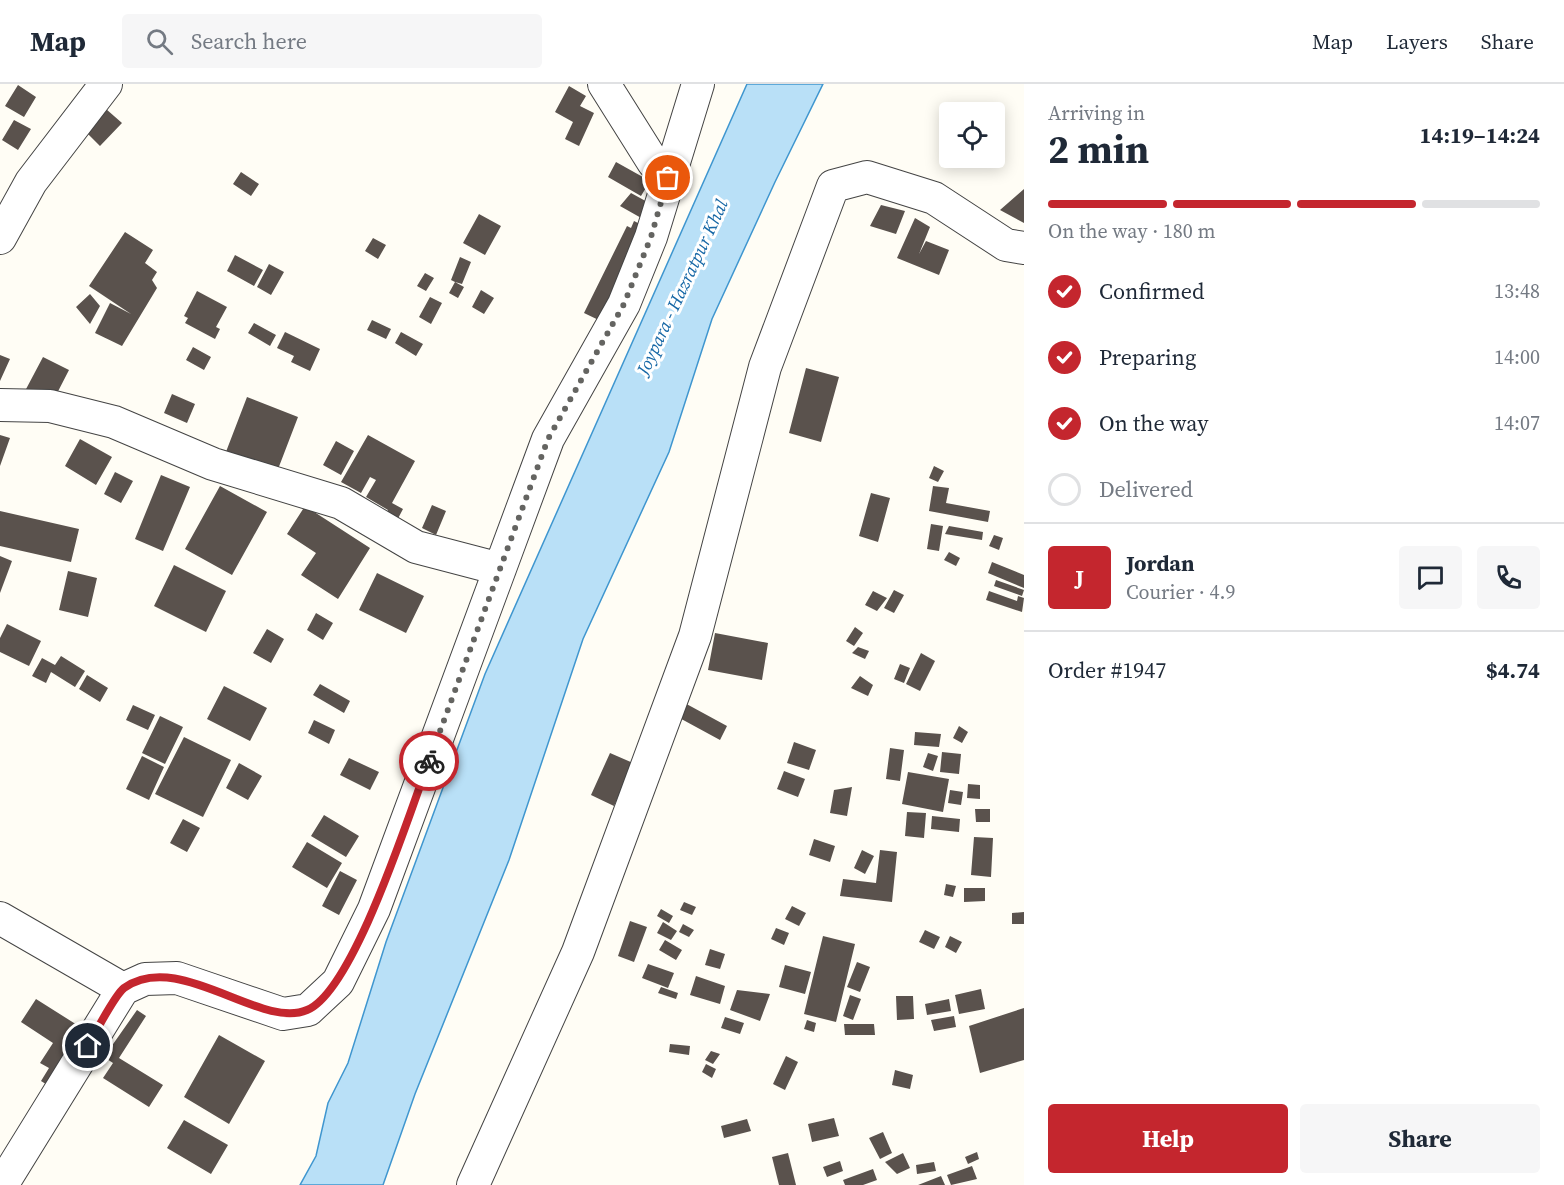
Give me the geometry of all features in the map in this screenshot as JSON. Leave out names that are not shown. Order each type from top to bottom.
[{"type":"street","points":[[0,238],[31,182],[106,84]]},
{"type":"street","points":[[604,84],[653,162],[668,178]]},
{"type":"street","points":[[3,1179],[123,989],[145,979],[177,978],[283,1014],[308,1010],[338,982],[374,909],[548,439],[624,304],[651,237],[698,84]]},
{"type":"street","points":[[473,1185],[578,952],[695,636],[765,367],[833,186],[867,177],[934,198],[1006,245],[1024,248]]},
{"type":"street","points":[[0,405],[50,406],[114,422],[213,464],[341,503],[416,547],[500,569]]},
{"type":"street","points":[[0,918],[123,989]]},
{"type":"water","name":"Joypara - Hazratpur Khal","points":[[747,84],[823,84],[712,319],[669,452],[583,639],[509,860],[415,1094],[383,1185],[300,1185],[316,1156],[328,1103],[348,1063],[386,942],[485,674]]},
{"type":"building","points":[[18,85],[36,97],[24,117],[5,106]]},
{"type":"building","points":[[569,86],[586,96],[580,106],[594,113],[579,146],[565,139],[573,122],[555,112]]},
{"type":"building","points":[[106,109],[122,123],[100,146],[85,131]]},
{"type":"building","points":[[14,120],[31,129],[18,150],[2,140]]},
{"type":"building","points":[[616,162],[650,181],[641,196],[608,177]]},
{"type":"building","points":[[241,172],[259,184],[251,196],[233,184]]},
{"type":"building","points":[[1024,189],[1024,223],[1000,210]]},
{"type":"building","points":[[631,193],[651,204],[643,219],[620,206]]},
{"type":"building","points":[[881,205],[905,211],[896,234],[870,226]]},
{"type":"building","points":[[479,214],[501,226],[485,255],[463,243]]},
{"type":"building","points":[[915,218],[930,227],[919,254],[926,241],[949,250],[939,275],[897,258]]},
{"type":"building","points":[[634,221],[650,229],[607,324],[584,313],[627,226],[631,228]]},
{"type":"building","points":[[125,232],[153,250],[145,263],[157,272],[152,280],[157,288],[122,346],[95,333],[110,303],[131,314],[89,286]]},
{"type":"building","points":[[373,238],[386,245],[378,259],[365,251]]},
{"type":"building","points":[[235,255],[263,270],[254,286],[227,271]]},
{"type":"building","points":[[460,257],[471,262],[462,284],[451,280]]},
{"type":"building","points":[[269,264],[284,272],[271,295],[257,287]]},
{"type":"building","points":[[425,273],[434,278],[426,291],[417,286]]},
{"type":"building","points":[[455,282],[464,287],[458,298],[449,293]]},
{"type":"building","points":[[481,290],[494,298],[484,314],[472,307]]},
{"type":"building","points":[[197,291],[227,307],[216,327],[220,329],[215,339],[185,323],[188,318],[184,316]]},
{"type":"building","points":[[90,294],[100,306],[90,324],[76,307]]},
{"type":"building","points":[[430,297],[442,303],[431,324],[419,317]]},
{"type":"building","points":[[372,320],[391,329],[386,339],[367,330]]},
{"type":"building","points":[[254,323],[276,335],[270,346],[248,333]]},
{"type":"building","points":[[285,332],[320,349],[310,371],[291,362],[294,356],[277,348]]},
{"type":"building","points":[[401,332],[423,344],[416,356],[395,343]]},
{"type":"building","points":[[193,347],[211,357],[204,370],[186,360]]},
{"type":"building","points":[[0,355],[10,359],[0,381]]},
{"type":"building","points":[[43,357],[69,370],[51,405],[25,391]]},
{"type":"building","points":[[806,368],[839,377],[821,442],[789,433]]},
{"type":"building","points":[[172,394],[195,404],[187,423],[164,413]]},
{"type":"building","points":[[247,397],[298,417],[275,477],[224,457]]},
{"type":"building","points":[[0,435],[10,438],[0,466]]},
{"type":"building","points":[[368,435],[415,461],[392,503],[403,509],[393,528],[382,522],[388,510],[366,497],[376,480],[370,477],[361,493],[341,482]]},
{"type":"building","points":[[80,439],[112,457],[96,485],[65,466]]},
{"type":"building","points":[[336,441],[354,451],[341,475],[323,465]]},
{"type":"building","points":[[934,466],[944,471],[938,482],[929,478]]},
{"type":"building","points":[[115,472],[133,481],[121,503],[104,494]]},
{"type":"building","points":[[161,475],[190,487],[163,551],[135,539]]},
{"type":"building","points":[[220,486],[267,512],[232,575],[185,549]]},
{"type":"building","points":[[933,486],[949,488],[946,503],[990,511],[988,522],[929,511]]},
{"type":"building","points":[[871,493],[890,498],[878,542],[859,536]]},
{"type":"building","points":[[432,505],[446,511],[436,535],[422,528]]},
{"type":"building","points":[[305,506],[370,548],[338,599],[301,575],[316,553],[287,534]]},
{"type":"building","points":[[0,511],[79,529],[71,562],[0,546]]},
{"type":"building","points":[[931,524],[943,526],[939,551],[927,549]]},
{"type":"building","points":[[949,526],[983,532],[982,540],[945,534]]},
{"type":"building","points":[[994,535],[1003,538],[999,550],[989,546]]},
{"type":"building","points":[[949,552],[960,558],[956,566],[944,560]]},
{"type":"building","points":[[0,556],[12,561],[0,593]]},
{"type":"building","points":[[992,562],[1024,575],[1024,588],[988,573]]},
{"type":"building","points":[[174,565],[226,591],[206,632],[154,606]]},
{"type":"building","points":[[68,571],[97,578],[88,617],[59,610]]},
{"type":"building","points":[[377,573],[424,596],[406,633],[359,610]]},
{"type":"building","points":[[996,580],[1024,590],[1022,596],[994,586]]},
{"type":"building","points":[[894,590],[904,595],[894,613],[884,608]]},
{"type":"building","points":[[873,591],[887,598],[877,611],[865,605]]},
{"type":"building","points":[[989,591],[1017,601],[1018,596],[1024,598],[1022,612],[986,600]]},
{"type":"building","points":[[316,613],[333,623],[323,640],[307,630]]},
{"type":"building","points":[[7,624],[41,641],[29,666],[0,652],[0,638]]},
{"type":"building","points":[[855,627],[863,633],[854,646],[846,641]]},
{"type":"building","points":[[267,629],[284,639],[271,663],[253,653]]},
{"type":"building","points":[[715,633],[768,643],[762,680],[708,670]]},
{"type":"building","points":[[858,647],[869,651],[865,659],[852,653]]},
{"type":"building","points":[[921,653],[935,661],[920,691],[906,684]]},
{"type":"building","points":[[61,656],[85,671],[75,687],[51,672],[46,683],[32,676],[42,658],[55,665]]},
{"type":"building","points":[[900,664],[910,668],[904,683],[894,679]]},
{"type":"building","points":[[87,675],[108,688],[100,702],[79,689]]},
{"type":"building","points":[[860,676],[873,685],[868,696],[851,688]]},
{"type":"building","points":[[320,684],[350,701],[344,713],[313,695]]},
{"type":"building","points":[[224,686],[267,708],[250,741],[207,719]]},
{"type":"building","points":[[681,701],[727,726],[720,740],[674,715]]},
{"type":"building","points":[[133,705],[155,715],[148,730],[126,720]]},
{"type":"building","points":[[160,716],[183,727],[165,764],[142,753]]},
{"type":"building","points":[[314,720],[335,730],[329,744],[308,733]]},
{"type":"building","points":[[959,726],[968,732],[962,743],[953,738]]},
{"type":"building","points":[[915,732],[941,734],[939,747],[914,745]]},
{"type":"building","points":[[184,737],[231,760],[203,817],[155,794]]},
{"type":"building","points":[[794,742],[816,750],[809,770],[787,763]]},
{"type":"building","points":[[890,748],[904,750],[900,781],[886,779]]},
{"type":"building","points":[[942,752],[961,754],[959,774],[940,772]]},
{"type":"building","points":[[610,753],[633,763],[614,806],[591,795]]},
{"type":"building","points":[[928,753],[938,756],[933,771],[923,767]]},
{"type":"building","points":[[142,756],[164,767],[149,800],[126,789]]},
{"type":"building","points":[[349,758],[379,772],[370,790],[340,775]]},
{"type":"building","points":[[239,763],[262,776],[248,800],[226,788]]},
{"type":"building","points":[[784,771],[805,779],[798,797],[777,789]]},
{"type":"building","points":[[908,772],[949,779],[943,812],[902,804]]},
{"type":"building","points":[[968,784],[980,785],[980,799],[967,798]]},
{"type":"building","points":[[852,787],[847,816],[830,813],[834,790]]},
{"type":"building","points":[[950,790],[963,792],[961,805],[948,803]]},
{"type":"building","points":[[975,809],[990,809],[990,822],[976,822]]},
{"type":"building","points":[[907,812],[926,813],[924,838],[905,836]]},
{"type":"building","points":[[324,815],[359,836],[346,857],[311,836]]},
{"type":"building","points":[[932,816],[960,819],[959,832],[931,829]]},
{"type":"building","points":[[183,819],[200,828],[187,852],[170,843]]},
{"type":"building","points":[[974,837],[993,838],[991,877],[971,875]]},
{"type":"building","points":[[814,839],[835,846],[830,862],[809,855]]},
{"type":"building","points":[[307,842],[342,863],[327,888],[292,867]]},
{"type":"building","points":[[862,850],[874,856],[865,874],[854,868]]},
{"type":"building","points":[[880,850],[897,852],[892,902],[840,896],[843,879],[876,883]]},
{"type":"building","points":[[340,871],[357,880],[339,915],[322,906]]},
{"type":"building","points":[[946,884],[956,886],[953,897],[944,895]]},
{"type":"building","points":[[964,888],[985,888],[985,901],[964,902]]},
{"type":"building","points":[[684,902],[696,907],[692,915],[680,910]]},
{"type":"building","points":[[792,906],[806,913],[799,926],[785,919]]},
{"type":"building","points":[[661,909],[673,916],[669,923],[657,916]]},
{"type":"building","points":[[1024,912],[1024,924],[1012,924],[1012,913]]},
{"type":"building","points":[[630,921],[647,927],[634,962],[618,956]]},
{"type":"building","points":[[663,922],[677,931],[671,940],[657,933]]},
{"type":"building","points":[[683,924],[694,930],[689,937],[679,932]]},
{"type":"building","points":[[776,928],[789,933],[784,945],[771,939]]},
{"type":"building","points":[[925,930],[940,937],[934,949],[919,942]]},
{"type":"building","points":[[823,936],[855,944],[836,1022],[804,1014]]},
{"type":"building","points":[[950,936],[962,942],[956,953],[945,947]]},
{"type":"building","points":[[665,940],[682,950],[676,960],[659,950]]},
{"type":"building","points":[[710,949],[725,954],[720,969],[705,965]]},
{"type":"building","points":[[857,962],[870,967],[860,992],[847,987]]},
{"type":"building","points":[[648,964],[674,973],[668,988],[642,978]]},
{"type":"building","points":[[785,965],[811,972],[805,994],[779,987]]},
{"type":"building","points":[[696,976],[725,986],[720,1004],[690,995]]},
{"type":"building","points":[[661,987],[678,993],[676,999],[658,993]]},
{"type":"building","points":[[981,989],[985,1009],[959,1014],[955,995]]},
{"type":"building","points":[[737,990],[770,994],[760,1021],[730,1010]]},
{"type":"building","points":[[850,995],[861,999],[853,1020],[843,1016]]},
{"type":"building","points":[[896,996],[913,996],[914,1019],[897,1020]]},
{"type":"building","points":[[36,999],[93,1035],[57,1091],[41,1081],[49,1068],[40,1063],[53,1043],[21,1022]]},
{"type":"building","points":[[949,999],[951,1011],[927,1015],[925,1004]]},
{"type":"building","points":[[1024,1008],[1024,1060],[980,1073],[969,1026]]},
{"type":"building","points":[[137,1010],[146,1016],[119,1058],[163,1085],[149,1107],[103,1078],[113,1063],[104,1057]]},
{"type":"building","points":[[954,1016],[956,1027],[934,1031],[931,1020]]},
{"type":"building","points":[[725,1017],[744,1023],[740,1034],[721,1028]]},
{"type":"building","points":[[807,1020],[816,1023],[814,1032],[804,1029]]},
{"type":"building","points":[[844,1024],[874,1024],[875,1035],[845,1035]]},
{"type":"building","points":[[219,1035],[265,1061],[229,1124],[184,1097]]},
{"type":"building","points":[[670,1044],[690,1046],[689,1055],[669,1052]]},
{"type":"building","points":[[711,1051],[720,1054],[713,1064],[705,1060]]},
{"type":"building","points":[[786,1056],[798,1062],[785,1090],[773,1084]]},
{"type":"building","points":[[706,1064],[716,1069],[712,1078],[702,1072]]},
{"type":"building","points":[[895,1070],[913,1075],[910,1089],[892,1085]]},
{"type":"building","points":[[834,1118],[839,1136],[812,1142],[808,1124]]},
{"type":"building","points":[[747,1119],[751,1131],[724,1138],[721,1126]]},
{"type":"building","points":[[184,1120],[228,1145],[211,1174],[167,1148]]},
{"type":"building","points":[[883,1132],[892,1153],[880,1159],[869,1138]]},
{"type":"building","points":[[977,1152],[979,1159],[968,1164],[965,1157]]},
{"type":"building","points":[[788,1153],[796,1185],[779,1185],[772,1157]]},
{"type":"building","points":[[903,1153],[910,1168],[897,1174],[885,1162]]},
{"type":"building","points":[[840,1161],[843,1171],[827,1177],[823,1167]]},
{"type":"building","points":[[934,1162],[936,1171],[917,1174],[916,1165]]},
{"type":"building","points":[[972,1166],[977,1179],[951,1185],[947,1175]]},
{"type":"building","points":[[873,1169],[877,1180],[863,1185],[845,1185],[843,1180]]},
{"type":"building","points":[[941,1176],[945,1185],[918,1185]]},
{"type":"way so far","points":[[429,761],[548,439],[624,304],[651,237],[668,178]]},
{"type":"route","points":[[88,1046],[123,989],[145,979],[177,978],[283,1014],[308,1010],[338,982],[374,909],[429,761]]}]
